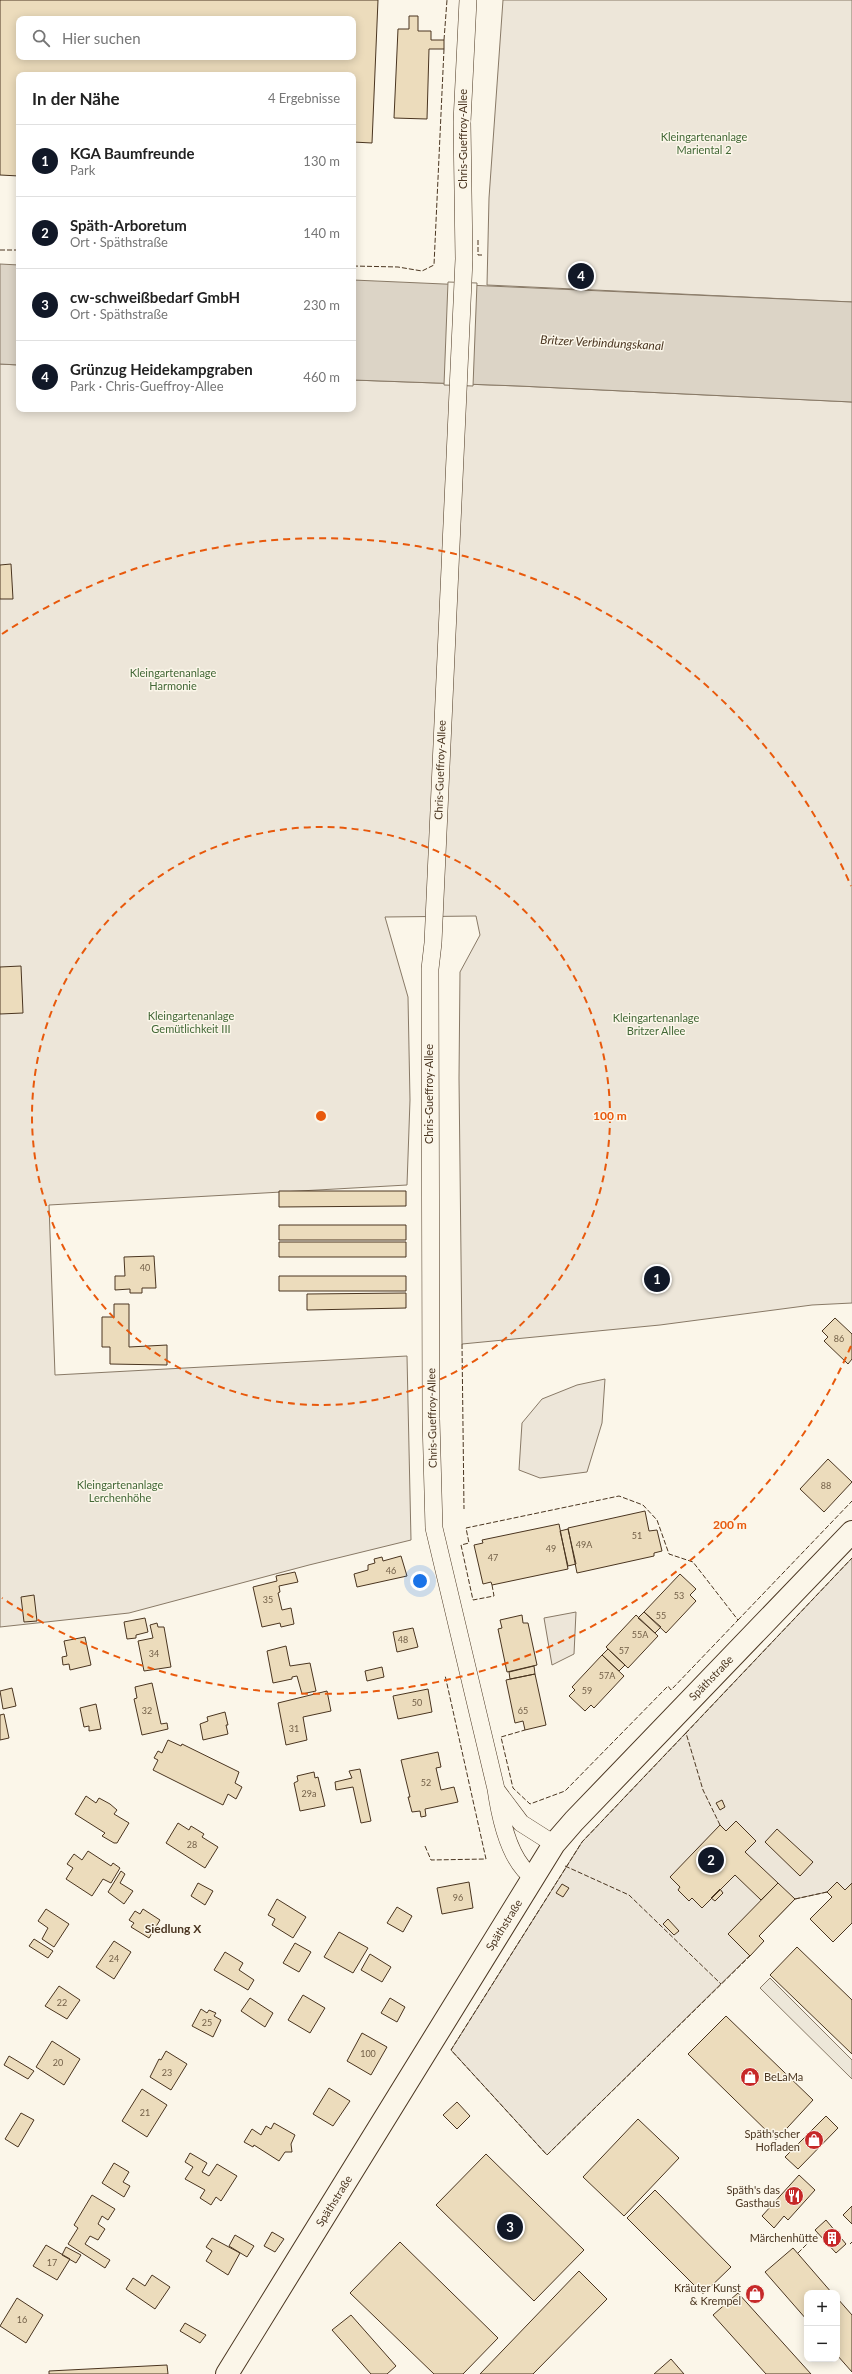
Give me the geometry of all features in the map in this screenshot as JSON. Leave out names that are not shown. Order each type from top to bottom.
[{"type":"main road","name":"Späthstraße","points":[[227,2374],[554,1844],[570,1825],[852,1532]]},
{"type":"street","name":"Chris-Gueffroy-Allee","points":[[468,0],[462,122],[464,228],[463,277],[433,943],[430,969],[434,1528],[496,1789],[500,1816],[518,1864],[524,1871],[534,1878]]},
{"type":"street","name":"Chris-Gueffroy-Allee","points":[[496,1789],[521,1823],[554,1844]]},
{"type":"green space","name":"Kleingartenanlage Mariental 2","points":[[503,0],[852,0],[852,302],[487,285],[489,198]]},
{"type":"green space","points":[[0,364],[16,365],[16,412],[356,412],[356,380],[519,386],[852,402],[852,1303],[812,1305],[660,1325],[462,1344],[459,1078],[460,972],[480,935],[476,916],[385,917],[408,997],[410,1100],[407,1185],[49,1205],[55,1375],[407,1356],[411,1540],[309,1565],[129,1613],[0,1627]]},
{"type":"green space","points":[[605,1379],[602,1423],[587,1472],[540,1478],[519,1470],[522,1423],[542,1399],[577,1385]]},
{"type":"green space","points":[[852,1558],[852,1883],[845,1890],[837,1883],[827,1892],[795,1899],[759,1936],[764,1941],[547,2155],[451,2050],[582,1842]]},
{"type":"green space","points":[[576,1612],[574,1654],[552,1665],[544,1618]]},
{"type":"shaded area","points":[[770,1978],[852,2060],[852,2079],[760,1988]]},
{"type":"water","points":[[0,264],[16,265],[16,365],[0,364]]},
{"type":"water","name":"Britzer Verbindungskanal","points":[[356,280],[852,302],[852,402],[519,386],[356,380]]},
{"type":"pier","points":[[448,282],[477,283],[473,386],[444,385]]},
{"type":"building","points":[[0,0],[378,0],[372,143],[356,142],[356,72],[16,72],[16,176],[0,175]]},
{"type":"building","points":[[409,16],[418,16],[418,31],[431,31],[431,40],[444,40],[444,49],[429,49],[427,119],[394,118],[398,29],[409,29]]},
{"type":"building","points":[[11,564],[13,599],[0,599],[0,565]]},
{"type":"building","points":[[21,966],[23,1013],[0,1014],[0,967]]},
{"type":"building","points":[[279,1191],[406,1191],[406,1206],[279,1207]]},
{"type":"building","points":[[279,1225],[406,1225],[406,1240],[279,1240]]},
{"type":"building","points":[[279,1242],[406,1242],[406,1257],[279,1257]]},
{"type":"building","points":[[154,1256],[156,1288],[142,1288],[142,1293],[130,1293],[130,1289],[115,1290],[115,1276],[125,1276],[124,1257]]},
{"type":"building","points":[[279,1276],[406,1276],[406,1291],[279,1291]]},
{"type":"building","points":[[406,1293],[406,1308],[307,1310],[307,1294]]},
{"type":"building","points":[[114,1304],[129,1304],[129,1347],[167,1345],[167,1365],[110,1364],[110,1347],[102,1347],[102,1317],[114,1317]]},
{"type":"building","points":[[835,1318],[852,1334],[852,1359],[848,1364],[824,1341],[828,1337],[822,1331]]},
{"type":"building","points":[[828,1459],[852,1482],[824,1512],[800,1489]]},
{"type":"building","points":[[645,1511],[649,1531],[657,1530],[662,1551],[654,1553],[654,1556],[577,1573],[568,1528]]},
{"type":"building","points":[[559,1524],[568,1569],[492,1585],[491,1582],[483,1584],[474,1545],[483,1543],[482,1540]]},
{"type":"building","points":[[568,1529],[576,1564],[568,1566],[560,1531]]},
{"type":"building","points":[[401,1556],[407,1576],[357,1587],[354,1574],[368,1570],[368,1565],[375,1563],[374,1559],[382,1557],[383,1561]]},
{"type":"building","points":[[295,1572],[298,1582],[279,1586],[280,1592],[278,1593],[282,1610],[291,1608],[294,1624],[281,1627],[280,1623],[262,1627],[253,1587],[277,1581],[276,1576]]},
{"type":"building","points":[[680,1574],[696,1589],[690,1595],[696,1601],[666,1633],[644,1612]]},
{"type":"building","points":[[34,1595],[37,1621],[24,1622],[21,1597]]},
{"type":"building","points":[[644,1612],[661,1627],[655,1633],[638,1618]]},
{"type":"building","points":[[522,1615],[523,1623],[528,1623],[537,1665],[507,1672],[498,1629],[502,1628],[500,1620]]},
{"type":"building","points":[[636,1615],[658,1636],[628,1668],[606,1647]]},
{"type":"building","points":[[145,1618],[148,1632],[136,1635],[136,1638],[127,1639],[124,1622]]},
{"type":"building","points":[[157,1623],[158,1627],[164,1627],[171,1667],[144,1671],[138,1641],[153,1638],[150,1625]]},
{"type":"building","points":[[413,1628],[418,1647],[397,1652],[393,1632]]},
{"type":"building","points":[[85,1637],[91,1665],[70,1670],[69,1664],[63,1665],[62,1657],[67,1656],[64,1641]]},
{"type":"building","points":[[286,1646],[290,1666],[310,1663],[316,1691],[302,1694],[297,1676],[292,1677],[292,1679],[273,1683],[267,1651]]},
{"type":"building","points":[[608,1649],[625,1665],[619,1671],[602,1655]]},
{"type":"building","points":[[602,1655],[624,1676],[594,1708],[591,1705],[585,1711],[569,1696],[575,1690],[572,1687]]},
{"type":"building","points":[[534,1666],[535,1674],[510,1679],[509,1672]]},
{"type":"building","points":[[382,1667],[384,1677],[367,1681],[365,1671]]},
{"type":"building","points":[[535,1674],[546,1725],[525,1730],[523,1721],[515,1723],[506,1680]]},
{"type":"building","points":[[152,1683],[161,1724],[167,1723],[168,1729],[142,1735],[134,1699],[137,1698],[135,1687]]},
{"type":"building","points":[[12,1688],[16,1706],[3,1709],[0,1691]]},
{"type":"building","points":[[428,1689],[432,1712],[398,1719],[393,1696]]},
{"type":"building","points":[[327,1691],[331,1711],[303,1717],[307,1740],[286,1745],[278,1703]]},
{"type":"building","points":[[96,1704],[101,1729],[89,1731],[89,1726],[84,1727],[80,1708]]},
{"type":"building","points":[[225,1712],[228,1725],[226,1725],[228,1734],[203,1740],[200,1724],[208,1721],[207,1717]]},
{"type":"building","points":[[4,1714],[9,1738],[0,1740],[0,1715]]},
{"type":"building","points":[[168,1740],[181,1746],[182,1744],[239,1772],[235,1783],[242,1787],[236,1799],[228,1794],[223,1805],[153,1770],[158,1760],[154,1758],[158,1751],[162,1753]]},
{"type":"building","points":[[438,1752],[441,1767],[436,1768],[441,1790],[454,1787],[458,1802],[425,1809],[426,1816],[421,1817],[420,1811],[412,1812],[401,1760]]},
{"type":"building","points":[[360,1769],[371,1821],[361,1823],[353,1787],[336,1790],[335,1782],[352,1778],[349,1771]]},
{"type":"building","points":[[314,1772],[315,1778],[318,1777],[325,1806],[300,1811],[294,1783],[298,1781],[297,1776]]},
{"type":"building","points":[[86,1796],[96,1803],[99,1798],[110,1804],[117,1810],[114,1814],[129,1823],[117,1843],[114,1843],[102,1836],[105,1833],[75,1814]]},
{"type":"building","points":[[722,1800],[725,1807],[720,1810],[716,1803]]},
{"type":"building","points":[[736,1821],[756,1841],[745,1852],[778,1883],[761,1900],[735,1875],[702,1908],[692,1898],[689,1901],[678,1890],[680,1887],[670,1877],[720,1825],[726,1831]]},
{"type":"building","points":[[178,1823],[189,1830],[191,1826],[204,1834],[202,1837],[218,1847],[205,1868],[166,1843]]},
{"type":"building","points":[[777,1829],[813,1862],[800,1876],[765,1842]]},
{"type":"building","points":[[88,1851],[111,1866],[113,1863],[120,1868],[111,1883],[103,1879],[92,1896],[66,1879],[73,1868],[67,1864],[74,1854],[82,1860]]},
{"type":"building","points":[[121,1871],[125,1874],[120,1883],[133,1891],[124,1904],[108,1892]]},
{"type":"building","points":[[469,1882],[473,1908],[442,1914],[437,1888]]},
{"type":"building","points":[[837,1882],[845,1890],[852,1883],[852,1923],[833,1942],[810,1919],[832,1897],[827,1892]]},
{"type":"building","points":[[198,1883],[213,1891],[205,1905],[191,1896]]},
{"type":"building","points":[[778,1883],[795,1899],[759,1936],[764,1941],[750,1956],[728,1934]]},
{"type":"building","points":[[562,1884],[569,1888],[563,1897],[556,1893]]},
{"type":"building","points":[[720,1889],[723,1893],[715,1901],[711,1898]]},
{"type":"building","points":[[277,1899],[306,1917],[293,1938],[272,1925],[275,1919],[268,1915]]},
{"type":"building","points":[[397,1907],[412,1916],[403,1932],[387,1923]]},
{"type":"building","points":[[46,1909],[69,1924],[54,1947],[42,1939],[48,1928],[38,1921]]},
{"type":"building","points":[[143,1909],[160,1920],[149,1938],[131,1927],[134,1923],[129,1920],[135,1911],[140,1914]]},
{"type":"building","points":[[668,1919],[679,1931],[674,1935],[663,1924]]},
{"type":"building","points":[[339,1932],[368,1948],[353,1973],[324,1957]]},
{"type":"building","points":[[34,1939],[53,1951],[48,1958],[29,1946]]},
{"type":"building","points":[[114,1941],[131,1952],[114,1979],[96,1967]]},
{"type":"building","points":[[295,1943],[311,1952],[299,1972],[283,1963]]},
{"type":"building","points":[[797,1947],[852,2000],[852,2054],[770,1975]]},
{"type":"building","points":[[225,1952],[243,1963],[239,1970],[254,1980],[248,1990],[214,1970]]},
{"type":"building","points":[[370,1954],[391,1967],[382,1982],[361,1970]]},
{"type":"building","points":[[59,1986],[80,2000],[67,2019],[45,2006]]},
{"type":"building","points":[[303,1995],[325,2008],[310,2033],[288,2020]]},
{"type":"building","points":[[250,1998],[273,2013],[265,2027],[241,2011]]},
{"type":"building","points":[[390,1998],[405,2007],[397,2022],[381,2013]]},
{"type":"building","points":[[201,2009],[207,2013],[209,2010],[216,2013],[214,2016],[221,2020],[213,2037],[192,2026]]},
{"type":"building","name":"BeLaMa","points":[[726,2016],[813,2100],[776,2140],[688,2054]]},
{"type":"building","points":[[362,2033],[387,2047],[371,2075],[347,2061]]},
{"type":"building","points":[[52,2041],[80,2059],[64,2085],[36,2067]]},
{"type":"building","points":[[166,2051],[187,2064],[171,2090],[150,2077],[159,2059],[161,2060]]},
{"type":"building","points":[[9,2056],[34,2071],[28,2079],[4,2065]]},
{"type":"building","points":[[329,2088],[350,2101],[333,2126],[313,2114]]},
{"type":"building","points":[[142,2089],[167,2105],[147,2137],[122,2121]]},
{"type":"building","points":[[457,2102],[470,2116],[457,2129],[443,2115]]},
{"type":"building","points":[[21,2113],[34,2120],[18,2147],[5,2139]]},
{"type":"building","name":"Späth'scher Hofladen","points":[[826,2116],[838,2128],[798,2169],[785,2157]]},
{"type":"building","points":[[638,2119],[679,2158],[624,2216],[583,2177]]},
{"type":"building","points":[[274,2123],[295,2135],[291,2144],[292,2152],[285,2152],[279,2161],[254,2145],[253,2147],[244,2142],[252,2129],[261,2135],[266,2126],[271,2129]]},
{"type":"building","points":[[190,2153],[207,2163],[202,2172],[209,2176],[217,2164],[237,2176],[221,2201],[216,2197],[211,2205],[200,2198],[205,2190],[185,2179],[193,2167],[185,2162]]},
{"type":"building","points":[[486,2154],[584,2250],[534,2301],[436,2205]]},
{"type":"building","points":[[114,2163],[129,2172],[123,2182],[130,2186],[124,2197],[102,2183]]},
{"type":"building","points":[[799,2175],[815,2190],[788,2220],[784,2216],[774,2228],[762,2216]]},
{"type":"building","points":[[655,2190],[731,2267],[703,2294],[627,2218]]},
{"type":"building","points":[[92,2195],[115,2209],[108,2220],[102,2216],[98,2224],[105,2229],[98,2240],[90,2236],[85,2244],[110,2260],[105,2268],[68,2244],[78,2228],[74,2225]]},
{"type":"building","points":[[852,2206],[852,2224],[843,2215]]},
{"type":"building","name":"Märchenhütte","points":[[826,2220],[846,2244],[836,2253],[815,2230]]},
{"type":"building","points":[[272,2232],[284,2239],[275,2252],[264,2246]]},
{"type":"building","points":[[235,2235],[254,2246],[247,2257],[229,2246]]},
{"type":"building","points":[[212,2238],[240,2253],[228,2275],[206,2261],[212,2251],[206,2247]]},
{"type":"building","points":[[400,2242],[498,2338],[463,2374],[434,2374],[350,2293]]},
{"type":"building","points":[[46,2245],[70,2259],[57,2280],[33,2266]]},
{"type":"building","points":[[66,2247],[81,2255],[76,2263],[62,2255]]},
{"type":"building","points":[[793,2248],[829,2290],[804,2290],[804,2317],[765,2272]]},
{"type":"building","points":[[579,2271],[607,2299],[533,2374],[480,2374]]},
{"type":"building","points":[[152,2275],[170,2287],[155,2309],[126,2289],[133,2278],[145,2286]]},
{"type":"building","points":[[738,2293],[811,2374],[766,2374],[713,2315]]},
{"type":"building","points":[[17,2298],[43,2315],[26,2343],[0,2326]]},
{"type":"building","points":[[840,2301],[852,2315],[852,2372],[840,2358]]},
{"type":"building","points":[[351,2315],[396,2366],[387,2374],[371,2374],[332,2330]]},
{"type":"building","points":[[185,2323],[206,2335],[200,2343],[180,2331]]},
{"type":"building","points":[[671,2359],[684,2374],[654,2374]]},
{"type":"building","points":[[167,2365],[168,2374],[49,2374],[49,2371]]},
{"type":"fence","points":[[444,40],[447,0]]},
{"type":"fence","points":[[356,266],[398,267],[422,271],[434,265],[444,49]]},
{"type":"fence","points":[[478,240],[478,255],[483,255]]},
{"type":"fence","points":[[0,250],[16,250]]},
{"type":"fence","points":[[462,1344],[464,1509]]},
{"type":"fence","points":[[492,1585],[494,1596],[473,1600],[461,1545],[469,1543],[466,1528],[619,1496],[643,1505],[657,1520],[669,1554],[693,1562],[738,1620],[671,1690],[668,1686],[565,1791],[530,1804],[513,1788],[501,1737],[525,1730]]},
{"type":"fence","points":[[738,1620],[852,1501]]},
{"type":"fence","points":[[720,1825],[703,1790],[686,1733],[852,1558]]},
{"type":"fence","points":[[425,1846],[431,1860],[486,1859],[445,1675]]},
{"type":"fence","points":[[686,1733],[582,1842],[451,2050],[547,2155],[750,1956]]},
{"type":"fence","points":[[565,1866],[629,1895],[721,1984]]},
{"type":"fence","points":[[795,1899],[827,1892]]},
{"type":"fence","points":[[798,2253],[818,2233]]},
{"type":"place","name":"Grünzug Heidekampgraben","points":[[581,276]]},
{"type":"place","name":"KGA Baumfreunde","points":[[657,1279]]},
{"type":"place","name":"Späth-Arboretum","points":[[711,1860]]},
{"type":"place","name":"BeLaMa","points":[[750,2077]]},
{"type":"place","name":"Späth'scher Hofladen","points":[[814,2140]]},
{"type":"place","name":"Späth's das Gasthaus","points":[[794,2196]]},
{"type":"place","name":"cw-schweißbedarf GmbH","points":[[510,2227]]},
{"type":"place","name":"Märchenhütte","points":[[832,2238]]},
{"type":"place","name":"Kräuter Kunst & Krempel","points":[[755,2294]]},
{"type":"district","name":"Siedlung X","points":[[173,1929]]},
{"type":"park label","name":"Kleingartenanlage Harmonie","points":[[173,679]]},
{"type":"park label","name":"Kleingartenanlage Gemütlichkeit III","points":[[191,1022]]},
{"type":"park label","name":"Kleingartenanlage Britzer Allee","points":[[656,1024]]},
{"type":"park label","name":"Kleingartenanlage Lerchenhöhe","points":[[120,1491]]}]
